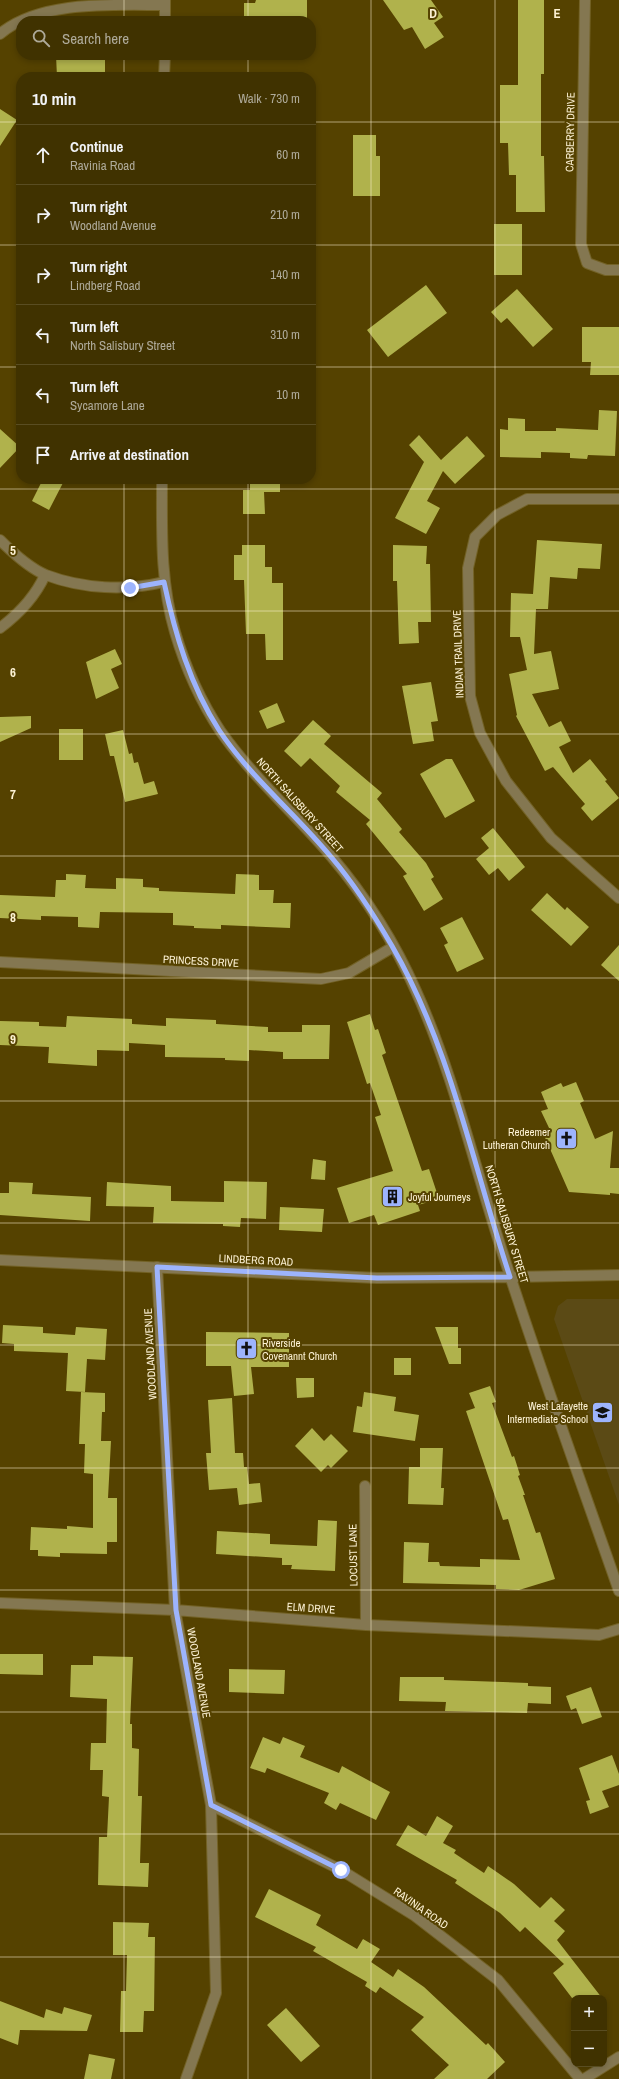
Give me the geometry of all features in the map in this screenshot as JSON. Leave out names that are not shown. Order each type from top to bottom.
[{"type":"street","name":"CARBERRY DRIVE","points":[[585,0],[580,244],[587,263],[606,270],[619,270]]},
{"type":"street","points":[[28,16],[63,6],[165,3],[165,16]]},
{"type":"street","points":[[0,34],[16,21]]},
{"type":"street","points":[[164,72],[165,60]]},
{"type":"street","name":"NORTH SALISBURY STREET","points":[[162,484],[164,582],[175,631],[193,681],[220,730],[242,759],[332,857],[363,897],[415,988],[431,1026],[455,1095],[510,1277],[619,1591]]},
{"type":"street","name":"INDIAN TRAIL DRIVE","points":[[619,499],[527,499],[497,515],[475,537],[468,568],[470,696],[480,733],[506,781],[551,838],[619,898]]},
{"type":"street","points":[[0,540],[17,557],[45,574],[70,582],[108,587],[137,587],[164,582]]},
{"type":"street","points":[[0,628],[24,608],[37,592],[45,574]]},
{"type":"street","name":"PRINCESS DRIVE","points":[[0,962],[320,979],[349,973],[392,947]]},
{"type":"street","name":"LINDBERG ROAD","points":[[0,1260],[377,1278],[619,1275]]},
{"type":"street","name":"WOODLAND AVENUE","points":[[157,1267],[176,1610],[211,1805],[216,1993],[186,2079]]},
{"type":"street","name":"LOCUST LANE","points":[[364,1486],[366,1625]]},
{"type":"street","name":"ELM DRIVE","points":[[0,1603],[176,1610],[366,1625],[599,1635],[619,1629]]},
{"type":"street","name":"RAVINIA ROAD","points":[[211,1805],[341,1870],[415,1916],[498,1980],[580,2079]]},
{"type":"street","points":[[584,2079],[619,2057]]},
{"type":"shaded area","name":"West Lafayette Intermediate School","points":[[567,1299],[619,1299],[619,1505],[554,1319],[558,1306]]},
{"type":"building","points":[[256,0],[307,0],[307,16],[244,16],[244,3],[255,3]]},
{"type":"building","points":[[383,0],[431,0],[443,17],[434,23],[444,37],[425,49],[412,27],[404,30]]},
{"type":"building","points":[[518,0],[544,0],[544,74],[541,74],[541,156],[544,156],[545,212],[516,212],[516,175],[509,175],[508,143],[500,143],[500,85],[518,85]]},
{"type":"building","points":[[56,60],[105,60],[105,72],[57,72]]},
{"type":"building","points":[[0,109],[16,119],[16,122],[0,146]]},
{"type":"building","points":[[353,135],[376,135],[376,156],[380,156],[380,196],[353,196]]},
{"type":"building","points":[[494,224],[522,224],[522,275],[494,275]]},
{"type":"building","points":[[426,285],[447,313],[388,357],[367,330]]},
{"type":"building","points":[[517,289],[553,329],[533,347],[507,318],[501,323],[491,312]]},
{"type":"building","points":[[582,327],[619,327],[619,375],[590,375],[591,362],[582,362]]},
{"type":"building","points":[[599,410],[617,411],[615,456],[588,455],[587,459],[570,458],[570,453],[541,452],[541,458],[500,457],[500,429],[508,430],[508,418],[525,419],[525,431],[556,431],[556,428],[598,430]]},
{"type":"building","points":[[0,429],[16,443],[16,451],[0,468]]},
{"type":"building","points":[[419,435],[441,460],[467,436],[485,456],[455,484],[443,471],[427,501],[440,508],[426,534],[395,518],[424,462],[409,445]]},
{"type":"building","points":[[40,484],[62,484],[49,510],[32,501]]},
{"type":"building","points":[[250,484],[280,484],[280,492],[264,492],[265,514],[243,514],[243,490],[250,490]]},
{"type":"building","points":[[537,540],[602,544],[600,569],[578,568],[577,579],[550,577],[548,609],[536,609],[534,654],[551,651],[559,689],[532,694],[549,727],[561,721],[571,741],[559,747],[573,773],[590,759],[619,798],[592,821],[581,808],[585,804],[553,767],[545,771],[516,716],[509,674],[527,670],[520,637],[510,637],[511,593],[533,594]]},
{"type":"building","points":[[242,545],[265,545],[265,567],[272,567],[272,583],[283,583],[283,660],[266,660],[265,634],[246,634],[244,580],[234,580],[234,555],[242,555]]},
{"type":"building","points":[[393,545],[427,546],[426,564],[430,564],[431,622],[418,622],[419,643],[399,644],[397,581],[393,581]]},
{"type":"building","points":[[115,649],[122,664],[111,669],[119,688],[96,699],[86,662]]},
{"type":"building","points":[[431,682],[438,721],[431,722],[434,741],[413,744],[402,686]]},
{"type":"building","points":[[277,703],[285,722],[267,729],[259,711]]},
{"type":"building","points":[[31,716],[31,728],[0,742],[0,717]]},
{"type":"building","points":[[313,720],[331,736],[324,744],[382,793],[377,799],[402,829],[399,832],[426,863],[434,877],[431,879],[443,899],[424,911],[403,876],[407,874],[366,824],[370,820],[336,792],[340,786],[310,758],[301,767],[284,751]]},
{"type":"building","points":[[59,729],[83,729],[83,760],[59,760]]},
{"type":"building","points":[[123,730],[129,754],[132,753],[134,763],[138,762],[144,784],[154,781],[158,794],[125,802],[114,756],[110,756],[105,734]]},
{"type":"building","points":[[446,759],[452,759],[475,801],[445,818],[420,774]]},
{"type":"building","points":[[493,828],[525,867],[509,881],[498,868],[489,875],[476,859],[489,848],[481,838]]},
{"type":"building","points":[[66,874],[86,875],[85,888],[116,889],[116,878],[143,879],[143,887],[159,888],[159,891],[235,894],[236,874],[259,875],[259,890],[274,890],[273,903],[291,903],[290,928],[221,925],[221,929],[194,928],[194,926],[173,925],[173,913],[100,912],[99,928],[78,927],[78,917],[41,916],[41,920],[0,918],[0,895],[55,897],[56,880],[66,880]]},
{"type":"building","points":[[547,893],[565,910],[567,907],[589,927],[571,946],[531,910]]},
{"type":"building","points":[[462,917],[484,959],[457,972],[444,945],[448,943],[440,928]]},
{"type":"building","points":[[619,945],[619,981],[601,965]]},
{"type":"building","points":[[370,1014],[375,1030],[378,1029],[386,1053],[382,1055],[422,1171],[429,1169],[439,1199],[418,1205],[420,1211],[378,1225],[374,1215],[349,1223],[337,1188],[393,1171],[375,1117],[381,1115],[370,1083],[367,1084],[347,1022]]},
{"type":"building","points":[[67,1016],[132,1019],[132,1024],[166,1026],[166,1018],[216,1020],[216,1024],[268,1027],[268,1032],[302,1032],[302,1025],[330,1025],[329,1059],[283,1059],[283,1052],[249,1050],[249,1061],[225,1060],[225,1058],[165,1057],[165,1045],[129,1043],[129,1051],[97,1050],[97,1066],[48,1063],[49,1047],[0,1045],[0,1021],[39,1022],[39,1026],[66,1027]]},
{"type":"building","name":"Redeemer Lutheran Church","points":[[576,1082],[584,1101],[580,1103],[595,1139],[613,1131],[610,1168],[619,1168],[619,1194],[610,1193],[610,1195],[569,1192],[543,1133],[550,1130],[541,1111],[548,1109],[541,1092],[561,1083],[563,1087]]},
{"type":"building","points":[[313,1159],[326,1161],[325,1180],[311,1179]]},
{"type":"building","points":[[224,1181],[267,1182],[266,1219],[241,1218],[240,1227],[223,1226],[223,1224],[153,1223],[154,1207],[106,1206],[107,1182],[171,1186],[171,1201],[224,1202]]},
{"type":"building","points":[[9,1182],[33,1183],[32,1194],[91,1197],[90,1221],[0,1215],[0,1193],[9,1193]]},
{"type":"building","points":[[280,1207],[324,1209],[322,1232],[279,1230]]},
{"type":"building","points":[[3,1325],[43,1327],[43,1333],[75,1335],[76,1327],[107,1329],[105,1360],[87,1359],[85,1392],[66,1391],[68,1353],[14,1351],[14,1344],[2,1343]]},
{"type":"building","points":[[435,1327],[458,1327],[458,1348],[461,1348],[461,1364],[449,1364]]},
{"type":"building","name":"Riverside Covenannt Church","points":[[206,1332],[289,1333],[289,1367],[251,1367],[254,1394],[234,1396],[231,1366],[206,1366]]},
{"type":"building","points":[[394,1358],[411,1358],[411,1375],[394,1375]]},
{"type":"building","points":[[296,1378],[314,1378],[314,1397],[297,1398]]},
{"type":"building","points":[[490,1386],[496,1402],[492,1403],[512,1457],[514,1456],[520,1475],[518,1476],[525,1495],[523,1495],[536,1533],[540,1532],[555,1579],[519,1590],[496,1589],[496,1585],[403,1583],[404,1542],[429,1543],[428,1562],[439,1562],[440,1566],[480,1567],[480,1559],[520,1560],[508,1519],[503,1520],[466,1411],[475,1408],[469,1393]]},
{"type":"building","points":[[81,1392],[105,1393],[105,1412],[102,1412],[101,1441],[111,1441],[108,1498],[117,1498],[117,1542],[107,1542],[107,1554],[60,1553],[60,1557],[38,1556],[38,1550],[30,1550],[31,1527],[67,1529],[67,1526],[93,1528],[93,1474],[84,1473],[85,1444],[79,1444]]},
{"type":"building","points":[[364,1392],[396,1397],[394,1411],[419,1415],[415,1441],[353,1432],[357,1406],[362,1407]]},
{"type":"building","points":[[232,1398],[235,1453],[243,1453],[244,1467],[247,1467],[249,1484],[260,1483],[262,1502],[239,1505],[237,1488],[209,1490],[206,1453],[211,1453],[208,1400]]},
{"type":"building","points":[[312,1428],[324,1441],[331,1434],[348,1451],[331,1468],[328,1465],[321,1472],[295,1446]]},
{"type":"building","points":[[420,1448],[443,1448],[441,1488],[444,1488],[443,1505],[408,1504],[409,1467],[420,1467]]},
{"type":"building","points":[[318,1520],[337,1521],[335,1571],[291,1569],[292,1565],[282,1565],[282,1558],[216,1554],[217,1531],[270,1534],[270,1544],[317,1546]]},
{"type":"building","points":[[0,1654],[43,1654],[43,1675],[0,1674]]},
{"type":"building","points":[[93,1656],[133,1657],[130,1724],[132,1724],[132,1748],[139,1749],[138,1796],[142,1796],[140,1863],[149,1863],[148,1887],[98,1885],[99,1837],[107,1837],[109,1797],[102,1796],[103,1770],[90,1770],[91,1743],[106,1743],[107,1699],[70,1697],[71,1665],[93,1665]]},
{"type":"building","points":[[229,1669],[285,1670],[284,1694],[229,1692]]},
{"type":"building","points":[[400,1677],[444,1677],[444,1680],[528,1683],[528,1686],[551,1687],[551,1704],[528,1703],[527,1713],[445,1711],[446,1702],[399,1701]]},
{"type":"building","points":[[591,1687],[602,1717],[582,1724],[576,1708],[571,1710],[566,1696]]},
{"type":"building","points":[[263,1737],[280,1744],[283,1737],[305,1746],[300,1757],[339,1773],[342,1766],[390,1792],[376,1820],[340,1803],[336,1810],[324,1803],[329,1793],[267,1768],[265,1773],[250,1768]]},
{"type":"building","points":[[612,1755],[619,1774],[619,1785],[602,1791],[609,1807],[590,1814],[586,1801],[590,1800],[579,1768]]},
{"type":"building","points":[[437,1816],[453,1826],[443,1843],[456,1850],[454,1853],[484,1873],[488,1866],[514,1884],[540,1908],[551,1897],[565,1910],[554,1921],[565,1931],[557,1940],[600,1995],[571,1995],[571,1997],[553,1973],[564,1964],[525,1927],[520,1932],[500,1913],[455,1883],[457,1880],[396,1845],[408,1825],[426,1836]]},
{"type":"building","points":[[269,1889],[321,1915],[316,1925],[357,1949],[363,1939],[380,1949],[371,1962],[393,1977],[398,1969],[424,1987],[486,2045],[488,2043],[505,2062],[487,2079],[434,2079],[449,2065],[411,2030],[424,2017],[380,1987],[376,1993],[365,1986],[367,1982],[313,1951],[316,1947],[255,1917]]},
{"type":"building","points":[[113,1922],[149,1923],[148,1937],[155,1937],[154,2011],[144,2011],[143,2032],[120,2032],[121,1991],[126,1991],[127,1955],[113,1955]]},
{"type":"building","points":[[0,2001],[44,2018],[46,2009],[62,2014],[64,2007],[92,2015],[87,2031],[20,2030],[18,2045],[0,2038]]},
{"type":"building","points":[[286,2008],[320,2046],[301,2062],[267,2025]]},
{"type":"building","points":[[89,2054],[115,2059],[111,2079],[84,2079]]},
{"type":"place","name":"Redeemer Lutheran Church","points":[[566,1138]]},
{"type":"place","name":"Joyful Journeys","points":[[393,1197]]},
{"type":"place","name":"Riverside Covenannt Church","points":[[247,1349]]},
{"type":"place","name":"West Lafayette Intermediate School","points":[[603,1412]]},
{"type":"route","points":[[130,588],[145,587],[164,582],[175,631],[193,681],[220,730],[242,759],[332,857],[363,897],[415,988],[431,1026],[455,1095],[510,1277],[377,1278],[157,1267],[176,1610],[211,1805],[341,1870]]}]
